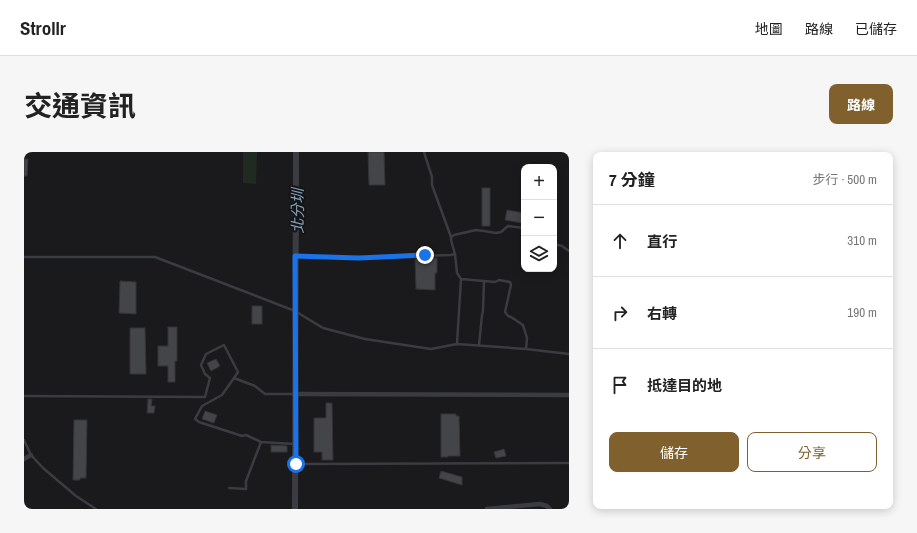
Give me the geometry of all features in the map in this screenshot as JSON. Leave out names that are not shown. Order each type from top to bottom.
[{"type":"street","points":[[295,509],[298,464],[295,445],[298,394],[295,311],[298,256],[296,152]]},
{"type":"street","points":[[298,394],[569,395]]},
{"type":"street","points":[[24,459],[31,454]]},
{"type":"street","points":[[487,509],[547,506],[550,509]]},
{"type":"lane","points":[[424,152],[432,177],[432,185],[451,237],[457,273],[461,279],[457,344]]},
{"type":"lane","points":[[451,237],[476,230],[496,233],[508,226],[521,228]]},
{"type":"lane","points":[[557,245],[562,246],[569,251]]},
{"type":"lane","points":[[298,256],[359,258],[455,254]]},
{"type":"lane","points":[[24,257],[154,257],[295,311],[328,330],[376,341],[432,349],[457,344],[526,348],[569,354]]},
{"type":"lane","points":[[461,279],[495,282],[499,280],[510,282],[512,284],[505,312],[508,316],[523,325],[527,338],[526,348]]},
{"type":"lane","points":[[479,345],[482,315],[484,311],[484,281]]},
{"type":"lane","points":[[202,406],[222,395],[238,372],[224,345],[206,354],[201,365],[205,374],[210,378],[202,406],[194,419],[242,436],[246,435],[261,442],[295,445]]},
{"type":"lane","points":[[234,378],[254,386],[265,394],[298,394]]},
{"type":"lane","points":[[24,396],[205,397]]},
{"type":"lane","points":[[24,440],[31,454],[44,468],[76,496],[96,509]]},
{"type":"lane","points":[[229,488],[246,488],[246,481],[261,442]]},
{"type":"lane","points":[[298,464],[569,463]]},
{"type":"shaded area","points":[[243,152],[257,152],[256,184],[243,183]]},
{"type":"building","points":[[368,152],[384,152],[385,185],[369,185]]},
{"type":"building","points":[[24,159],[28,159],[27,176],[24,176]]},
{"type":"building","points":[[482,188],[490,188],[490,226],[482,226]]},
{"type":"building","points":[[507,210],[521,212],[521,223],[505,220]]},
{"type":"building","points":[[437,258],[435,290],[416,289],[415,259]]},
{"type":"building","points":[[120,281],[136,282],[136,314],[119,313]]},
{"type":"building","points":[[252,306],[262,306],[262,324],[252,324]]},
{"type":"building","points":[[168,327],[177,327],[177,361],[175,361],[175,382],[168,382],[168,366],[158,366],[158,346],[168,346]]},
{"type":"building","points":[[130,328],[145,328],[146,374],[130,374]]},
{"type":"building","points":[[216,359],[220,366],[211,371],[207,363]]},
{"type":"building","points":[[148,399],[152,399],[151,406],[155,406],[154,413],[147,413]]},
{"type":"building","points":[[326,403],[332,403],[333,460],[322,460],[322,452],[314,452],[314,418],[326,418]]},
{"type":"building","points":[[205,411],[217,415],[214,423],[202,419]]},
{"type":"building","points":[[441,414],[456,414],[456,416],[459,416],[460,456],[441,457]]},
{"type":"building","points":[[74,420],[87,420],[86,478],[80,478],[80,480],[73,480]]},
{"type":"building","points":[[271,445],[287,446],[287,452],[271,452]]},
{"type":"building","points":[[504,449],[506,456],[496,458],[494,452]]},
{"type":"building","points":[[441,471],[462,477],[462,485],[439,478]]},
{"type":"route","points":[[296,464],[295,256],[359,258],[425,255]]},
{"type":"water label","name":"北分圳","points":[[297,211]]}]
